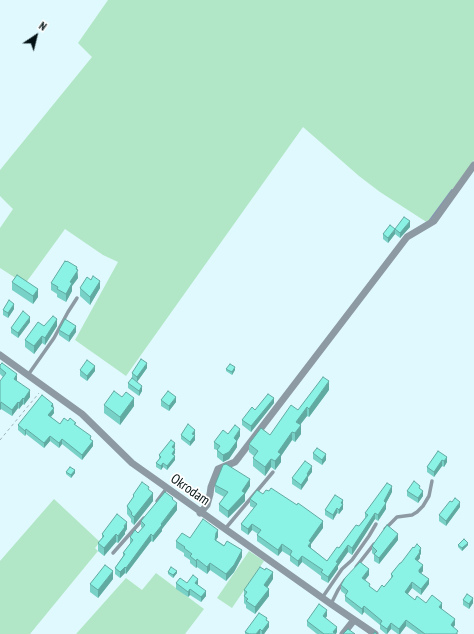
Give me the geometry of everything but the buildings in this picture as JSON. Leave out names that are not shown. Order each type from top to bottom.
[{"type":"street","points":[[200,513],[207,505],[211,487],[218,470],[236,462],[407,237],[434,221],[474,165]]},
{"type":"street","name":"Okrodam","points":[[0,355],[82,414],[132,463],[166,489],[375,634]]},
{"type":"street","points":[[343,634],[354,620]]},
{"type":"lane","points":[[28,375],[54,338],[77,298]]},
{"type":"lane","points":[[224,530],[273,472]]},
{"type":"lane","points":[[381,535],[390,522],[397,517],[412,515],[423,506],[429,496],[432,482]]},
{"type":"lane","points":[[152,507],[166,489]]},
{"type":"lane","points":[[113,553],[148,512]]},
{"type":"lane","points":[[322,598],[342,569],[352,560],[376,524]]},
{"type":"lane","points":[[352,572],[376,541]]},
{"type":"lane","points":[[331,604],[338,590],[347,578]]},
{"type":"path","points":[[0,440],[45,386]]},
{"type":"green space","points":[[108,0],[474,0],[474,160],[428,223],[380,192],[359,176],[303,127],[126,376],[75,340],[118,262],[103,255],[65,229],[25,284],[0,268],[0,228],[13,209],[0,196],[0,170],[92,57],[78,43]]},
{"type":"green space","points":[[54,499],[100,542],[95,548],[98,551],[30,634],[0,634],[0,561]]},
{"type":"green space","points":[[249,551],[264,561],[232,608],[217,598]]},
{"type":"green space","points":[[156,573],[204,609],[185,634],[76,634],[126,578],[142,590]]},
{"type":"waterway","points":[[430,220],[452,190]]}]
